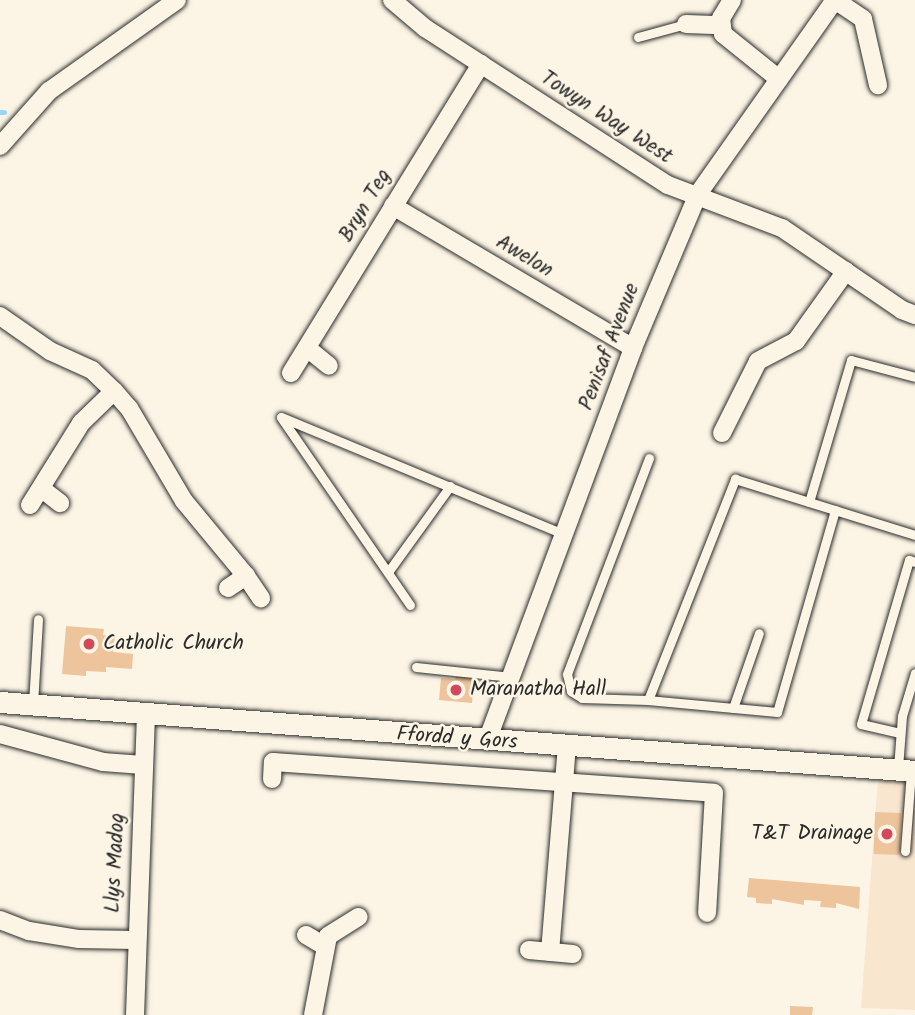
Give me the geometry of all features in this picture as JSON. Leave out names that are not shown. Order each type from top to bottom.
[{"type":"street","points":[[0,146],[49,91],[177,0]]},
{"type":"street","name":"Towyn Way West","points":[[392,0],[425,28],[668,185],[698,194],[782,228],[902,310],[915,315]]},
{"type":"street","points":[[720,25],[732,0]]},
{"type":"street","points":[[835,0],[863,19],[878,85]]},
{"type":"street","name":"Penisaf Avenue","points":[[487,741],[632,348],[698,194],[835,0]]},
{"type":"street","points":[[686,24],[720,25]]},
{"type":"street","points":[[720,25],[730,43],[779,79]]},
{"type":"street","name":"Bryn Teg","points":[[292,373],[481,64]]},
{"type":"street","name":"Awelon","points":[[393,206],[632,348]]},
{"type":"street","points":[[722,433],[758,361],[796,341],[846,271]]},
{"type":"street","points":[[0,316],[50,351],[92,370],[114,391],[129,408],[184,500],[261,598]]},
{"type":"street","points":[[307,348],[329,366]]},
{"type":"street","points":[[30,505],[43,489],[81,423],[114,391]]},
{"type":"street","points":[[43,489],[60,503]]},
{"type":"street","points":[[228,588],[246,576]]},
{"type":"street","name":"Ffordd y Gors","points":[[0,702],[567,747],[908,770]]},
{"type":"street","name":"Llys Madog","points":[[135,1015],[135,940],[146,714]]},
{"type":"street","points":[[0,734],[103,762],[144,765]]},
{"type":"street","points":[[550,952],[567,747]]},
{"type":"street","points":[[272,779],[273,762],[714,793],[707,913]]},
{"type":"street","points":[[313,1015],[328,936],[359,917]]},
{"type":"street","points":[[0,920],[29,931],[79,939],[135,940]]},
{"type":"street","points":[[306,936],[324,946]]},
{"type":"street","points":[[529,950],[573,954]]},
{"type":"lane","points":[[638,37],[686,24]]},
{"type":"lane","points":[[809,502],[852,360],[915,377]]},
{"type":"lane","points":[[410,605],[282,417],[564,534]]},
{"type":"lane","points":[[649,458],[567,674],[571,691],[582,698],[649,700],[776,712],[835,510]]},
{"type":"lane","points":[[649,700],[735,479],[915,535]]},
{"type":"lane","points":[[388,572],[450,486]]},
{"type":"lane","points":[[901,733],[861,724],[909,560],[915,562]]},
{"type":"lane","points":[[33,704],[38,619]]},
{"type":"lane","points":[[733,708],[759,633]]},
{"type":"lane","points":[[416,667],[511,677]]},
{"type":"lane","points":[[905,851],[908,770],[901,733],[915,673]]},
{"type":"shaded area","points":[[878,780],[915,784],[915,1010],[861,1008]]},
{"type":"building","name":"Catholic Church","points":[[66,626],[104,629],[103,635],[115,636],[113,652],[133,654],[132,669],[106,667],[106,672],[86,671],[86,676],[62,674]]},
{"type":"building","name":"Maranatha Hall","points":[[456,676],[474,677],[472,703],[439,700],[441,678],[455,679]]},
{"type":"building","name":"T&T Drainage","points":[[875,812],[901,813],[900,855],[874,854]]},
{"type":"building","points":[[749,878],[860,887],[859,909],[836,903],[836,908],[820,907],[821,901],[804,900],[804,905],[772,899],[772,904],[756,903],[756,898],[747,897]]},
{"type":"building","points":[[790,1006],[813,1007],[812,1015],[790,1015]]},
{"type":"place","name":"Catholic Church","points":[[89,644]]},
{"type":"place","name":"Maranatha Hall","points":[[456,690]]},
{"type":"place","name":"T&T Drainage","points":[[887,834]]}]
